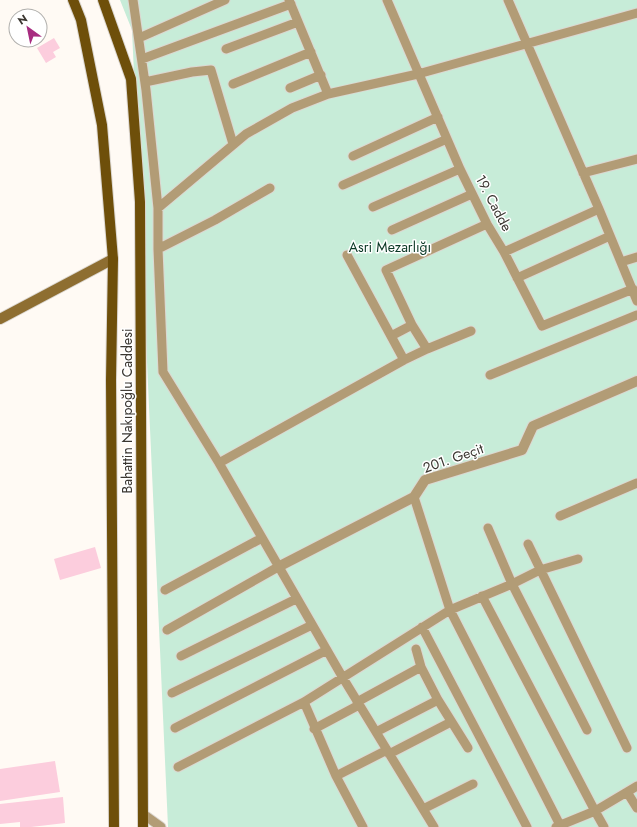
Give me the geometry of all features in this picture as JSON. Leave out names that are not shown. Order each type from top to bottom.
[{"type":"main road","name":"Bahattin Nakıpoğlu Caddesi","points":[[73,0],[81,20],[102,125],[113,259],[111,380],[114,827]]},
{"type":"main road","name":"Bahattin Nakıpoğlu Caddesi","points":[[104,0],[131,79],[140,202],[143,827]]},
{"type":"street","points":[[0,319],[113,259]]},
{"type":"street","name":"201. Geçit","points":[[278,567],[414,496],[425,480],[522,450],[533,426],[637,381]]},
{"type":"lane","points":[[133,0],[145,82],[158,208],[162,372],[219,463],[326,650],[434,827]]},
{"type":"lane","points":[[139,38],[225,0]]},
{"type":"lane","name":"19. Cadde","points":[[387,0],[460,169],[542,326],[633,289]]},
{"type":"lane","points":[[508,0],[622,262],[637,301]]},
{"type":"lane","points":[[142,59],[290,2],[328,94]]},
{"type":"lane","points":[[158,208],[246,134],[292,108],[328,94],[418,74],[637,13]]},
{"type":"lane","points":[[226,49],[298,22]]},
{"type":"lane","points":[[233,84],[311,52]]},
{"type":"lane","points":[[145,82],[192,72],[211,70],[233,144]]},
{"type":"lane","points":[[290,88],[320,75]]},
{"type":"lane","points":[[353,156],[438,117]]},
{"type":"lane","points":[[343,184],[448,139]]},
{"type":"lane","points":[[583,173],[637,159]]},
{"type":"lane","points":[[373,208],[460,169]]},
{"type":"lane","points":[[158,249],[215,220],[270,188]]},
{"type":"lane","points":[[392,230],[472,194]]},
{"type":"lane","points":[[504,252],[599,209]]},
{"type":"lane","points":[[427,348],[412,325],[386,270],[488,224]]},
{"type":"lane","points":[[517,278],[610,236]]},
{"type":"lane","points":[[347,255],[404,360]]},
{"type":"lane","points":[[622,262],[637,257]]},
{"type":"lane","points":[[490,375],[637,315]]},
{"type":"lane","points":[[391,336],[412,325]]},
{"type":"lane","points":[[219,463],[404,360],[427,348],[471,331]]},
{"type":"lane","points":[[560,516],[637,483]]},
{"type":"lane","points":[[414,496],[450,610],[558,826],[595,811],[637,786]]},
{"type":"lane","points":[[488,528],[512,584],[587,730]]},
{"type":"lane","points":[[165,590],[262,538]]},
{"type":"lane","points":[[528,544],[627,748]]},
{"type":"lane","points":[[178,767],[304,702],[450,610],[512,584],[540,570],[578,559]]},
{"type":"lane","points":[[167,630],[278,567]]},
{"type":"lane","points":[[482,596],[604,827]]},
{"type":"lane","points":[[180,656],[296,599]]},
{"type":"lane","points":[[172,693],[312,625]]},
{"type":"lane","points":[[422,628],[527,827]]},
{"type":"lane","points":[[416,649],[421,667],[438,700],[468,748]]},
{"type":"lane","points":[[175,728],[326,650]]},
{"type":"lane","points":[[314,729],[421,667]]},
{"type":"lane","points":[[376,732],[438,700]]},
{"type":"lane","points":[[304,702],[314,729],[336,776],[363,827]]},
{"type":"lane","points":[[336,776],[451,722]]},
{"type":"lane","points":[[423,809],[473,784]]},
{"type":"lane","points":[[627,792],[637,808]]},
{"type":"lane","points":[[143,814],[161,827]]},
{"type":"green space","name":"Asri Mezarlığı","points":[[120,0],[637,0],[637,827],[168,827],[132,30]]},
{"type":"building","points":[[54,38],[60,48],[53,52],[56,57],[46,63],[37,48],[48,48],[48,42]]},
{"type":"building","points":[[95,547],[101,568],[60,580],[54,559]]},
{"type":"building","points":[[55,761],[60,792],[0,801],[0,769]]},
{"type":"building","points":[[63,797],[65,823],[31,827],[20,827],[20,822],[0,824],[0,804]]}]
